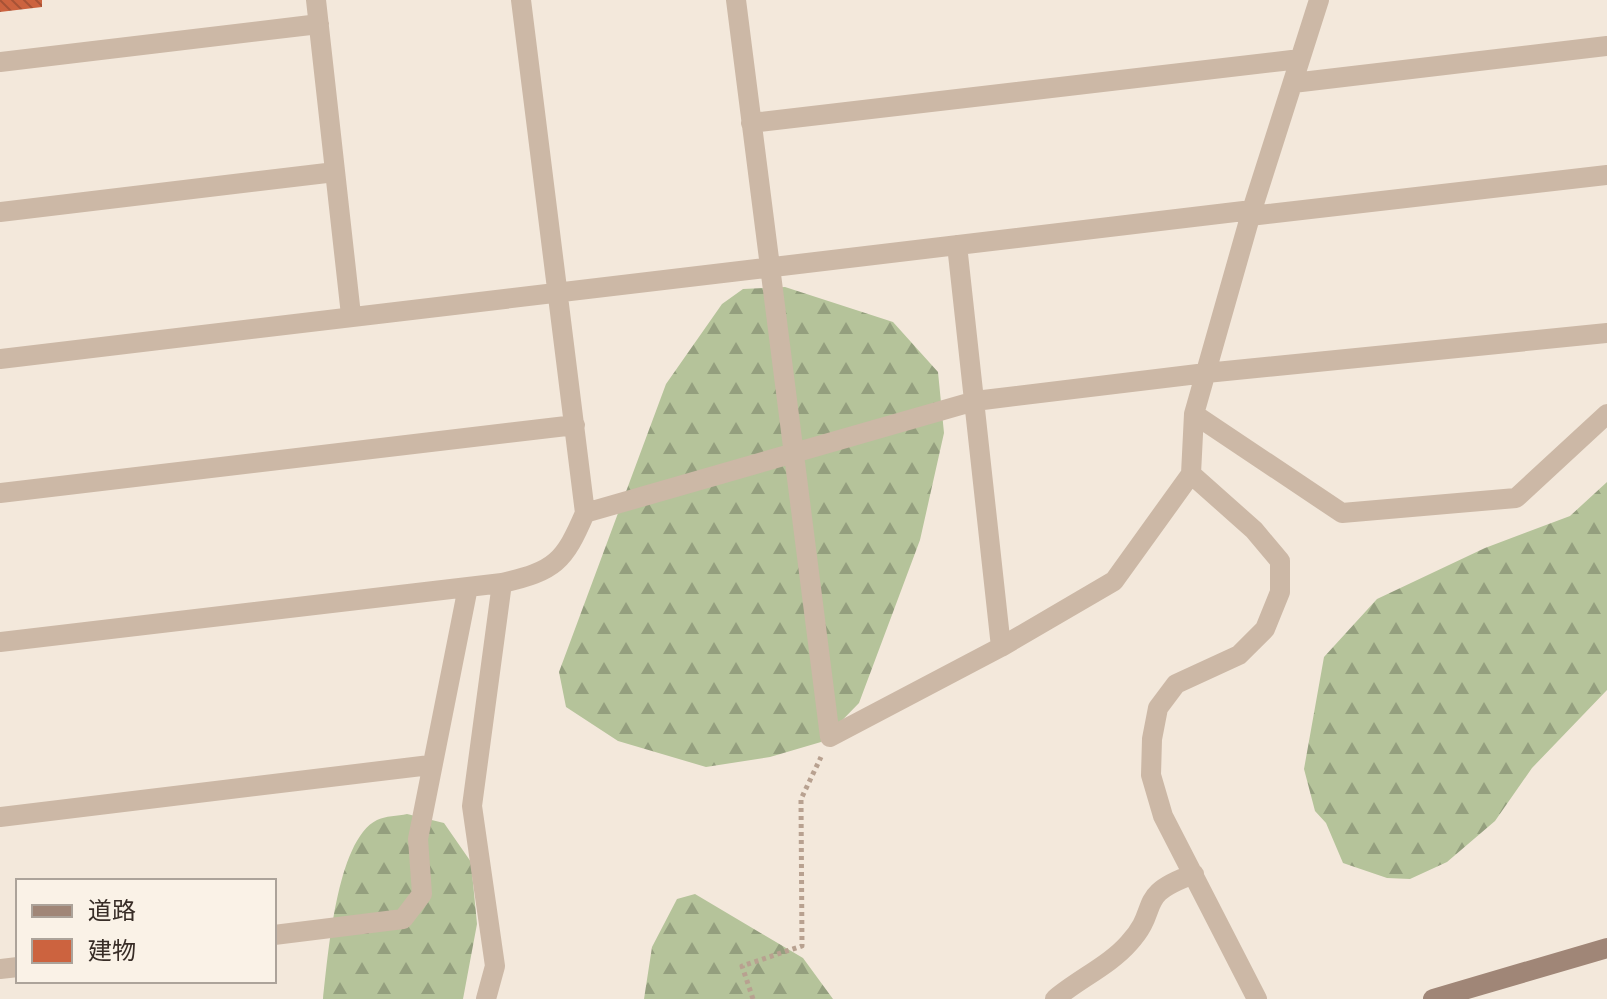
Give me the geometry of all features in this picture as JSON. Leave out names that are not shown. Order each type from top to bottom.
[{"type":"street","points":[[316,0],[351,315]]},
{"type":"street","points":[[0,642],[502,583],[538,575],[568,552],[585,513],[521,0]]},
{"type":"street","points":[[736,0],[767,267],[830,737],[1001,647],[1114,581],[1191,474],[1194,414],[1251,213],[1319,0]]},
{"type":"street","points":[[0,62],[319,24]]},
{"type":"street","points":[[1293,83],[1607,46]]},
{"type":"street","points":[[751,123],[1300,59]]},
{"type":"street","points":[[0,212],[335,172]]},
{"type":"street","points":[[0,359],[559,290],[1607,175]]},
{"type":"street","points":[[957,245],[1001,647]]},
{"type":"street","points":[[585,513],[975,401],[1206,373],[1607,333]]},
{"type":"street","points":[[1194,414],[1342,513],[1516,498],[1607,414]]},
{"type":"street","points":[[0,493],[575,425]]},
{"type":"street","points":[[1191,474],[1254,530],[1280,561],[1280,592],[1265,629],[1239,655],[1176,684],[1158,708],[1152,739],[1151,775],[1163,816],[1257,999]]},
{"type":"street","points":[[486,999],[495,966],[472,806],[502,583]]},
{"type":"street","points":[[276,935],[403,919],[422,894],[418,839],[430,765],[468,587]]},
{"type":"street","points":[[0,817],[430,765]]},
{"type":"street","points":[[1055,999],[1130,943],[1154,894],[1164,885],[1194,874]]},
{"type":"street","points":[[1433,999],[1607,948]]},
{"type":"path","points":[[753,999],[742,966],[802,946],[801,799],[830,737]]},
{"type":"green space","points":[[785,287],[893,322],[938,372],[944,433],[920,540],[859,703],[821,742],[770,757],[706,767],[618,741],[566,707],[559,672],[666,384],[722,304],[743,289]]},
{"type":"green space","points":[[1607,482],[1607,690],[1532,768],[1495,821],[1447,862],[1410,879],[1387,878],[1343,863],[1326,823],[1315,811],[1304,769],[1324,657],[1377,599],[1485,548],[1570,516]]},
{"type":"green space","points":[[407,814],[444,823],[471,862],[477,924],[463,999],[323,999],[336,902],[352,851],[363,832],[377,820]]},
{"type":"green space","points":[[695,894],[803,958],[833,999],[644,999],[652,947],[677,899]]},
{"type":"building","points":[[0,0],[42,0],[42,7],[0,12]]}]
